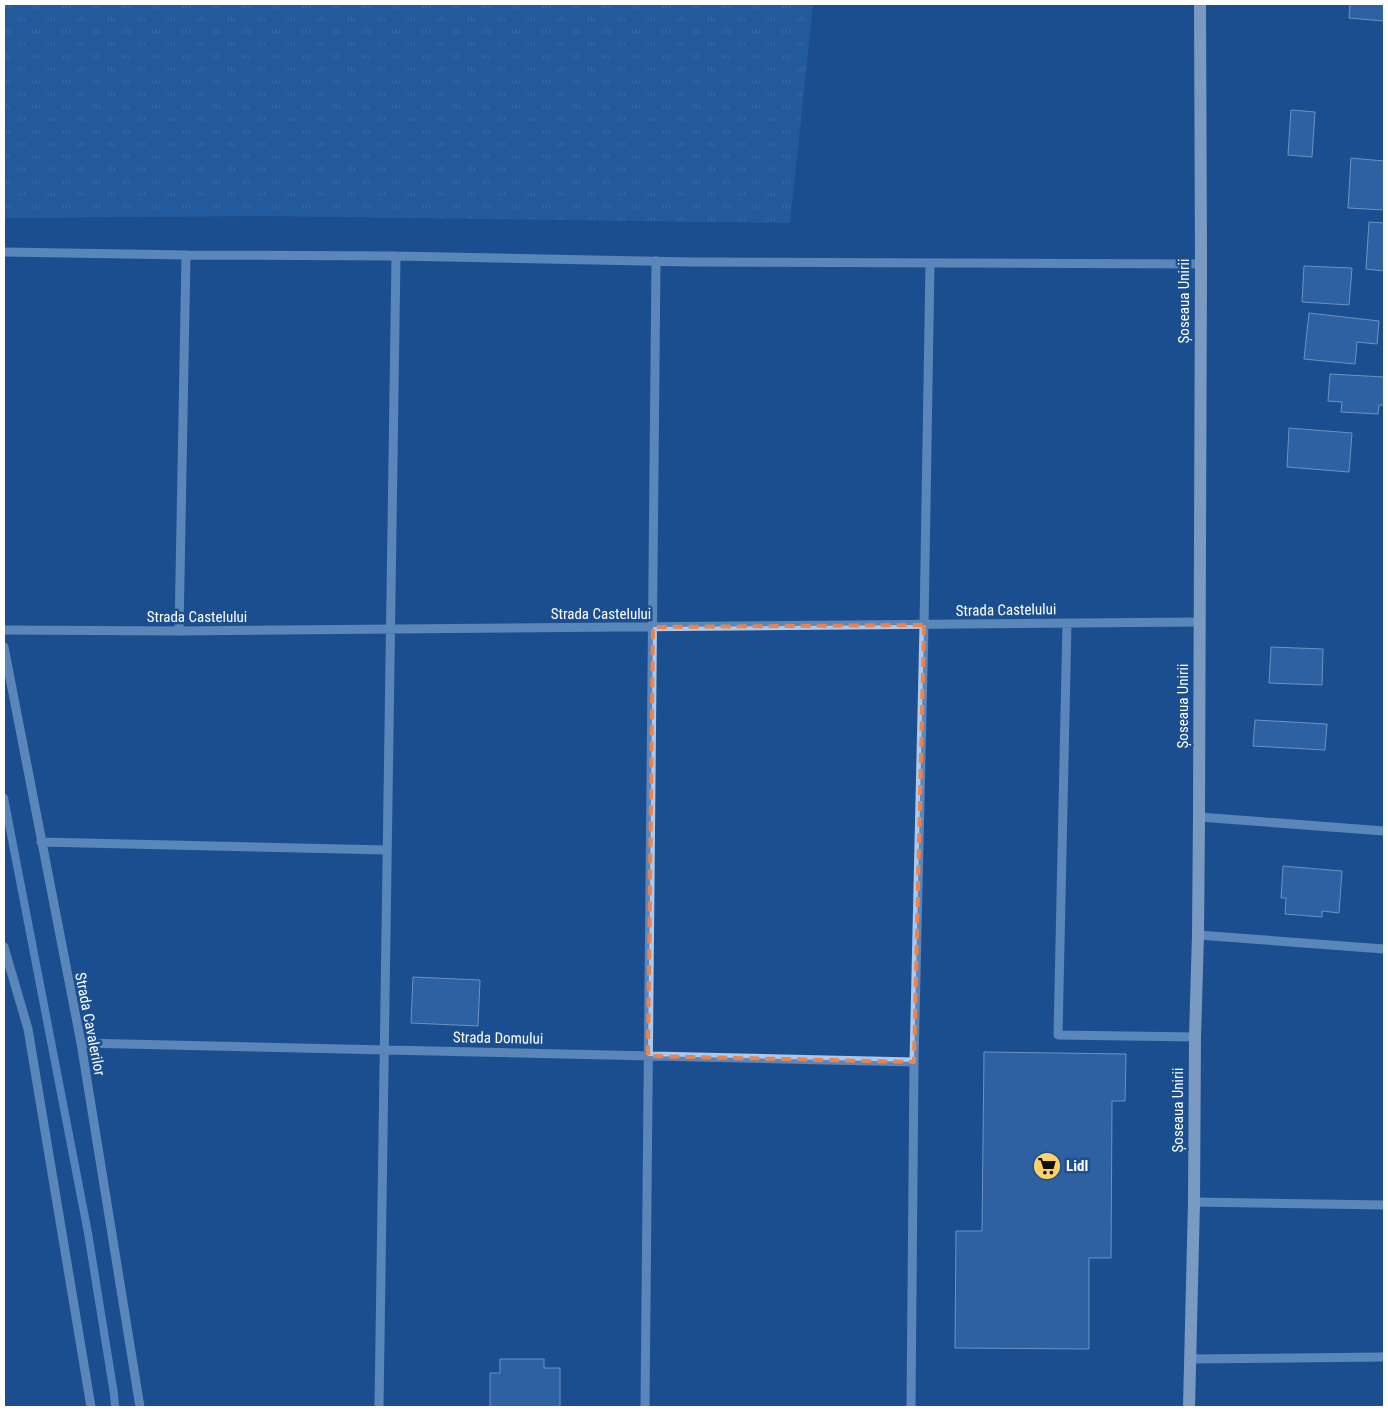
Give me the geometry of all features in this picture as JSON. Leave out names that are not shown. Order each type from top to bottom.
[{"type":"main road","name":"Șoseaua Unirii","points":[[1189,1407],[1194,1202],[1199,817],[1200,4]]},
{"type":"street","points":[[4,252],[656,261],[1201,264]]},
{"type":"street","points":[[179,631],[186,255]]},
{"type":"street","points":[[379,1407],[396,256]]},
{"type":"street","points":[[645,1407],[656,261]]},
{"type":"street","points":[[911,1407],[914,1062],[930,263]]},
{"type":"street","name":"Strada Castelului","points":[[4,630],[179,631],[1199,622]]},
{"type":"street","points":[[1067,624],[1058,1035],[1195,1037]]},
{"type":"street","name":"Strada Cavalerilor","points":[[4,647],[81,1043],[140,1407]]},
{"type":"street","points":[[1199,817],[1384,832]]},
{"type":"street","points":[[41,842],[387,850]]},
{"type":"street","points":[[1198,935],[1384,949]]},
{"type":"street","points":[[4,947],[28,1030],[91,1407]]},
{"type":"street","name":"Strada Domului","points":[[81,1043],[914,1062]]},
{"type":"street","points":[[1194,1202],[1384,1205]]},
{"type":"street","points":[[1190,1359],[1384,1357]]},
{"type":"highlighted area","points":[[924,625],[914,1062],[648,1056],[653,627]]},
{"type":"green space","points":[[4,4],[813,4],[790,223],[267,216],[4,218]]},
{"type":"building","points":[[1350,4],[1384,4],[1384,21],[1349,18]]},
{"type":"building","points":[[1291,110],[1315,112],[1312,157],[1288,155]]},
{"type":"building","points":[[1351,158],[1384,161],[1384,210],[1348,208]]},
{"type":"building","points":[[1369,222],[1384,223],[1384,271],[1366,269]]},
{"type":"building","points":[[1304,266],[1352,268],[1349,305],[1302,302]]},
{"type":"building","points":[[1309,313],[1379,321],[1377,344],[1357,342],[1355,364],[1304,359]]},
{"type":"building","points":[[1330,374],[1384,377],[1384,405],[1379,405],[1378,414],[1341,412],[1342,402],[1328,401]]},
{"type":"building","points":[[1289,428],[1352,433],[1349,472],[1287,467]]},
{"type":"building","points":[[1271,647],[1323,649],[1322,685],[1269,683]]},
{"type":"building","points":[[1255,720],[1327,724],[1325,750],[1253,746]]},
{"type":"building","points":[[1283,866],[1342,871],[1339,913],[1322,911],[1322,917],[1285,914],[1286,898],[1281,898]]},
{"type":"building","points":[[413,977],[480,980],[478,1026],[411,1023]]},
{"type":"building","name":"Lidl","points":[[984,1052],[1126,1054],[1125,1101],[1112,1101],[1111,1258],[1089,1258],[1089,1349],[955,1348],[956,1231],[982,1231]]},
{"type":"building","points":[[500,1359],[544,1359],[544,1368],[560,1368],[560,1407],[490,1407],[490,1373],[500,1373]]},
{"type":"waterway","points":[[4,798],[88,1233],[115,1407]]},
{"type":"place","name":"Lidl","points":[[1047,1166]]}]
